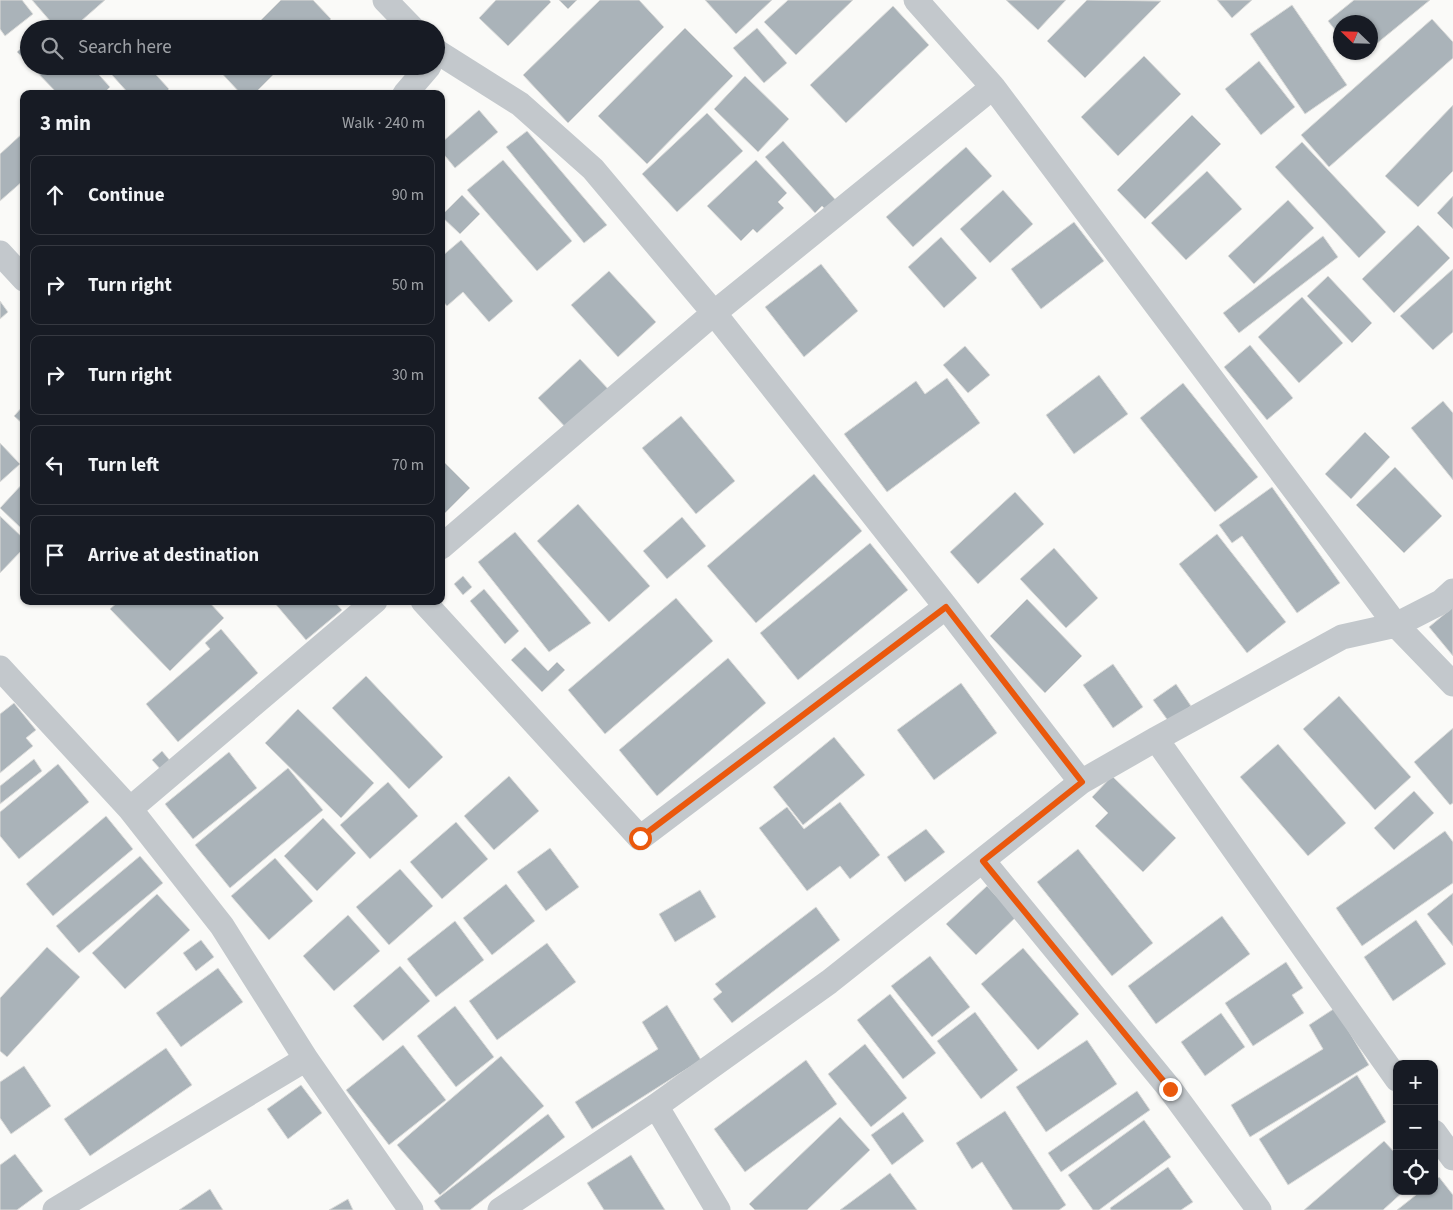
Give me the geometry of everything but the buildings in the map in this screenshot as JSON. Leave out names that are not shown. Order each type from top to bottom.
[{"type":"street","points":[[384,0],[405,20]]},
{"type":"street","points":[[916,0],[993,87],[1396,626],[1453,684]]},
{"type":"street","points":[[445,63],[520,104],[594,169],[714,314],[1082,782]]},
{"type":"street","points":[[408,90],[420,75]]},
{"type":"street","points":[[445,544],[714,314],[993,87]]},
{"type":"street","points":[[0,253],[20,275]]},
{"type":"street","points":[[500,1210],[656,1106],[828,982],[1082,782],[1156,739],[1342,637],[1396,626],[1441,602],[1453,591]]},
{"type":"street","points":[[130,809],[362,605]]},
{"type":"street","points":[[427,605],[640,838],[946,607]]},
{"type":"street","points":[[0,668],[130,809],[222,926],[306,1059],[411,1210]]},
{"type":"street","points":[[1156,739],[1393,1073]]},
{"type":"street","points":[[983,861],[1170,1089],[1259,1210]]},
{"type":"street","points":[[55,1210],[306,1059]]},
{"type":"street","points":[[656,1106],[718,1210]]},
{"type":"street","points":[[1438,1137],[1453,1158]]},
{"type":"route","points":[[640,838],[946,607],[1082,782],[983,861],[1170,1089]]}]
